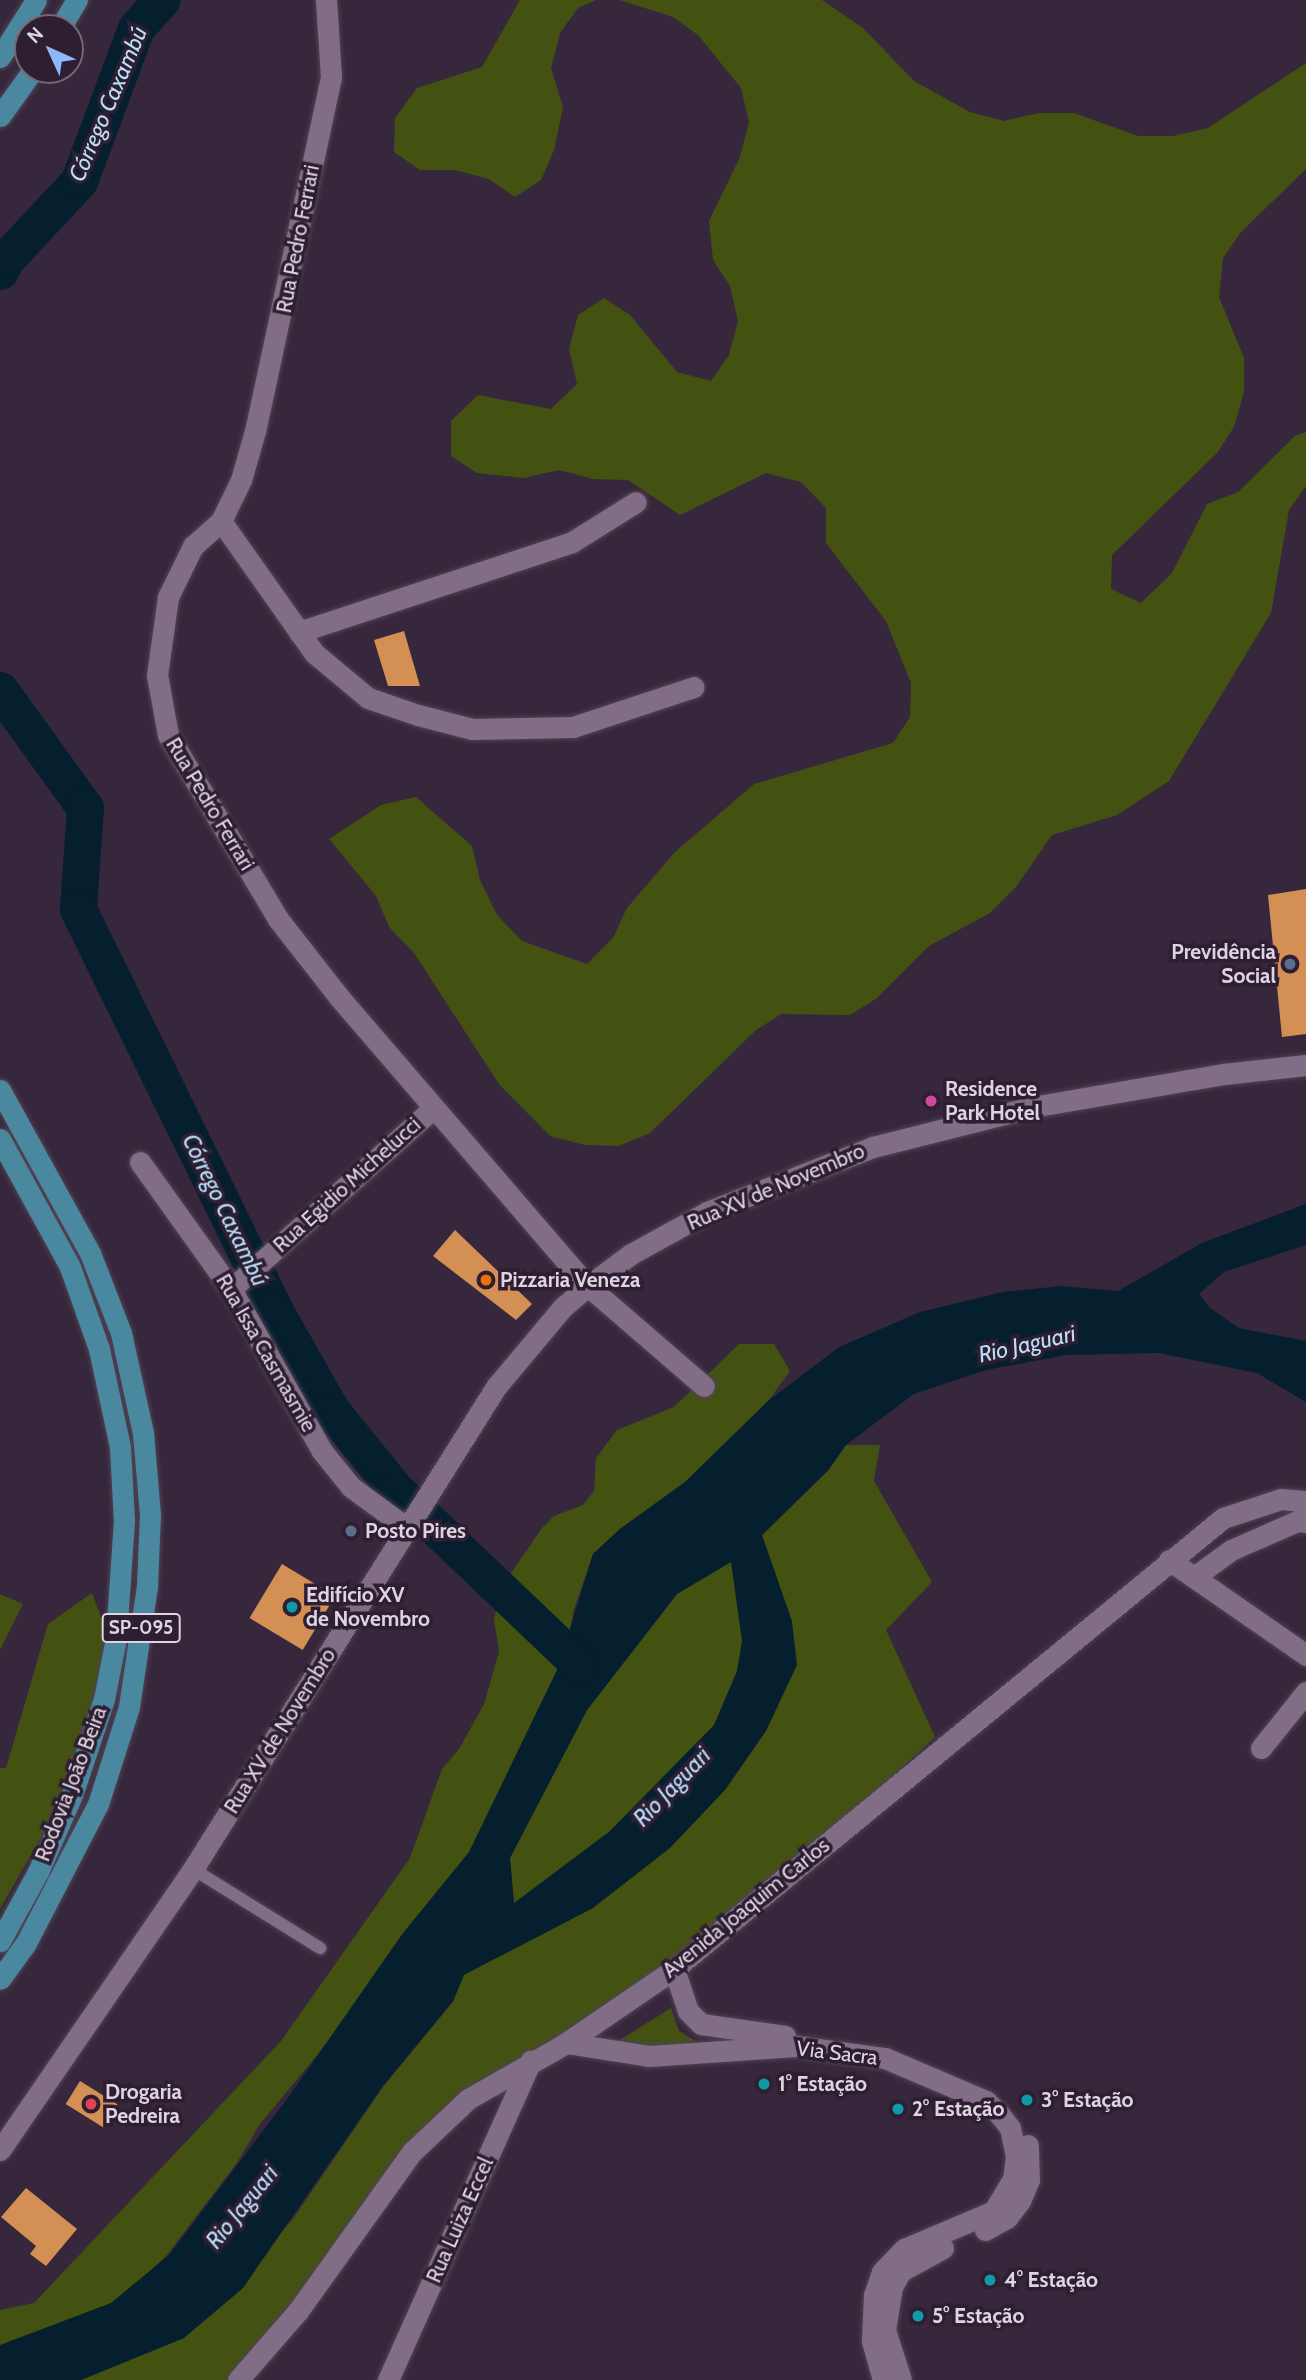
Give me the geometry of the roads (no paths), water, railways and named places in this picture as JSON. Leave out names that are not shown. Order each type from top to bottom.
[{"type":"main road","points":[[0,57],[36,0]]},
{"type":"main road","points":[[0,116],[23,84]]},
{"type":"main road","name":"SP-095","points":[[0,1090],[90,1253],[121,1333],[143,1433],[149,1514],[147,1586],[129,1707],[98,1804],[26,1943],[0,1979]]},
{"type":"main road","name":"Rodovia João Beira","points":[[0,1139],[8,1161],[70,1266],[99,1349],[120,1447],[124,1520],[116,1638],[104,1699],[72,1795],[38,1872],[0,1941]]},
{"type":"street","name":"Rua Pedro Ferrari","points":[[326,0],[331,76],[291,276],[241,480],[221,521],[193,546],[168,597],[157,675],[168,735],[278,919],[432,1109],[588,1286],[704,1386]]},
{"type":"street","points":[[299,632],[572,542],[636,502]]},
{"type":"street","points":[[221,521],[314,653],[368,698],[472,729],[573,727],[694,687]]},
{"type":"street","name":"Rua XV de Novembro","points":[[0,2150],[193,1869],[496,1387],[564,1307],[588,1286],[631,1254],[707,1212],[873,1147],[1032,1107],[1224,1074],[1306,1065]]},
{"type":"street","name":"Rua Egidio Michelucci","points":[[236,1284],[432,1109]]},
{"type":"street","name":"Rua Issa Casmasmie","points":[[141,1162],[236,1284],[322,1451],[351,1488],[409,1526]]},
{"type":"street","name":"Avenida Joaquim Carlos","points":[[238,2380],[298,2311],[412,2152],[468,2099],[531,2060],[566,2043],[674,1969],[1223,1518],[1281,1499],[1306,1501]]},
{"type":"street","points":[[1194,1577],[1231,1550],[1297,1521],[1306,1522]]},
{"type":"street","points":[[1169,1560],[1306,1656]]},
{"type":"street","points":[[1261,1748],[1306,1692]]},
{"type":"street","name":"Via Sacra","points":[[674,1969],[688,2011],[701,2024],[796,2041],[887,2050],[931,2064],[1000,2094],[1025,2127],[1029,2180],[1007,2218],[896,2266]]},
{"type":"street","name":"Via Sacra","points":[[566,2043],[649,2056],[796,2041]]},
{"type":"street","name":"Rua Luiza Eccel","points":[[388,2380],[531,2060]]},
{"type":"street","points":[[883,2380],[872,2341],[874,2295],[896,2266]]},
{"type":"street","points":[[896,2266],[885,2330],[901,2380]]},
{"type":"lane","points":[[193,1869],[320,1948]]},
{"type":"water","name":"Rio Jaguari","points":[[1306,1204],[1306,1245],[1224,1272],[1199,1294],[1210,1308],[1239,1328],[1306,1341],[1306,1402],[1257,1373],[1158,1353],[1066,1355],[986,1370],[914,1394],[846,1445],[828,1470],[762,1535],[792,1621],[797,1665],[766,1731],[725,1790],[670,1848],[593,1908],[464,1975],[453,2001],[382,2087],[243,2288],[184,2338],[81,2380],[0,2380],[0,2345],[111,2303],[169,2255],[290,2095],[403,1933],[469,1852],[557,1670],[593,1554],[620,1529],[685,1482],[768,1401],[839,1347],[920,1312],[1003,1292],[1061,1286],[1118,1291],[1202,1243]],"holes":[[[731,1562],[742,1641],[737,1671],[714,1725],[610,1831],[514,1903],[510,1858],[587,1710],[677,1594]]]},
{"type":"waterway","name":"Córrego Caxambú","points":[[0,271],[6,259],[79,181],[136,28],[161,0]]},
{"type":"waterway","name":"Córrego Caxambú","points":[[0,690],[85,808],[78,909],[275,1311],[331,1410],[395,1489],[579,1664]]},
{"type":"place","name":"Previdência Social","points":[[1290,964]]},
{"type":"place","name":"Residence Park Hotel","points":[[931,1101]]},
{"type":"place","name":"Pizzaria Veneza","points":[[486,1280]]},
{"type":"place","name":"Posto Pires","points":[[351,1531]]},
{"type":"place","name":"Edifício XV de Novembro","points":[[292,1607]]},
{"type":"place","name":"1° Estação","points":[[764,2084]]},
{"type":"place","name":"3° Estação","points":[[1027,2100]]},
{"type":"place","name":"Drogaria Pedreira","points":[[91,2104]]},
{"type":"place","name":"2° Estação","points":[[898,2109]]},
{"type":"place","name":"4° Estação","points":[[990,2280]]},
{"type":"place","name":"5° Estação","points":[[918,2316]]}]
